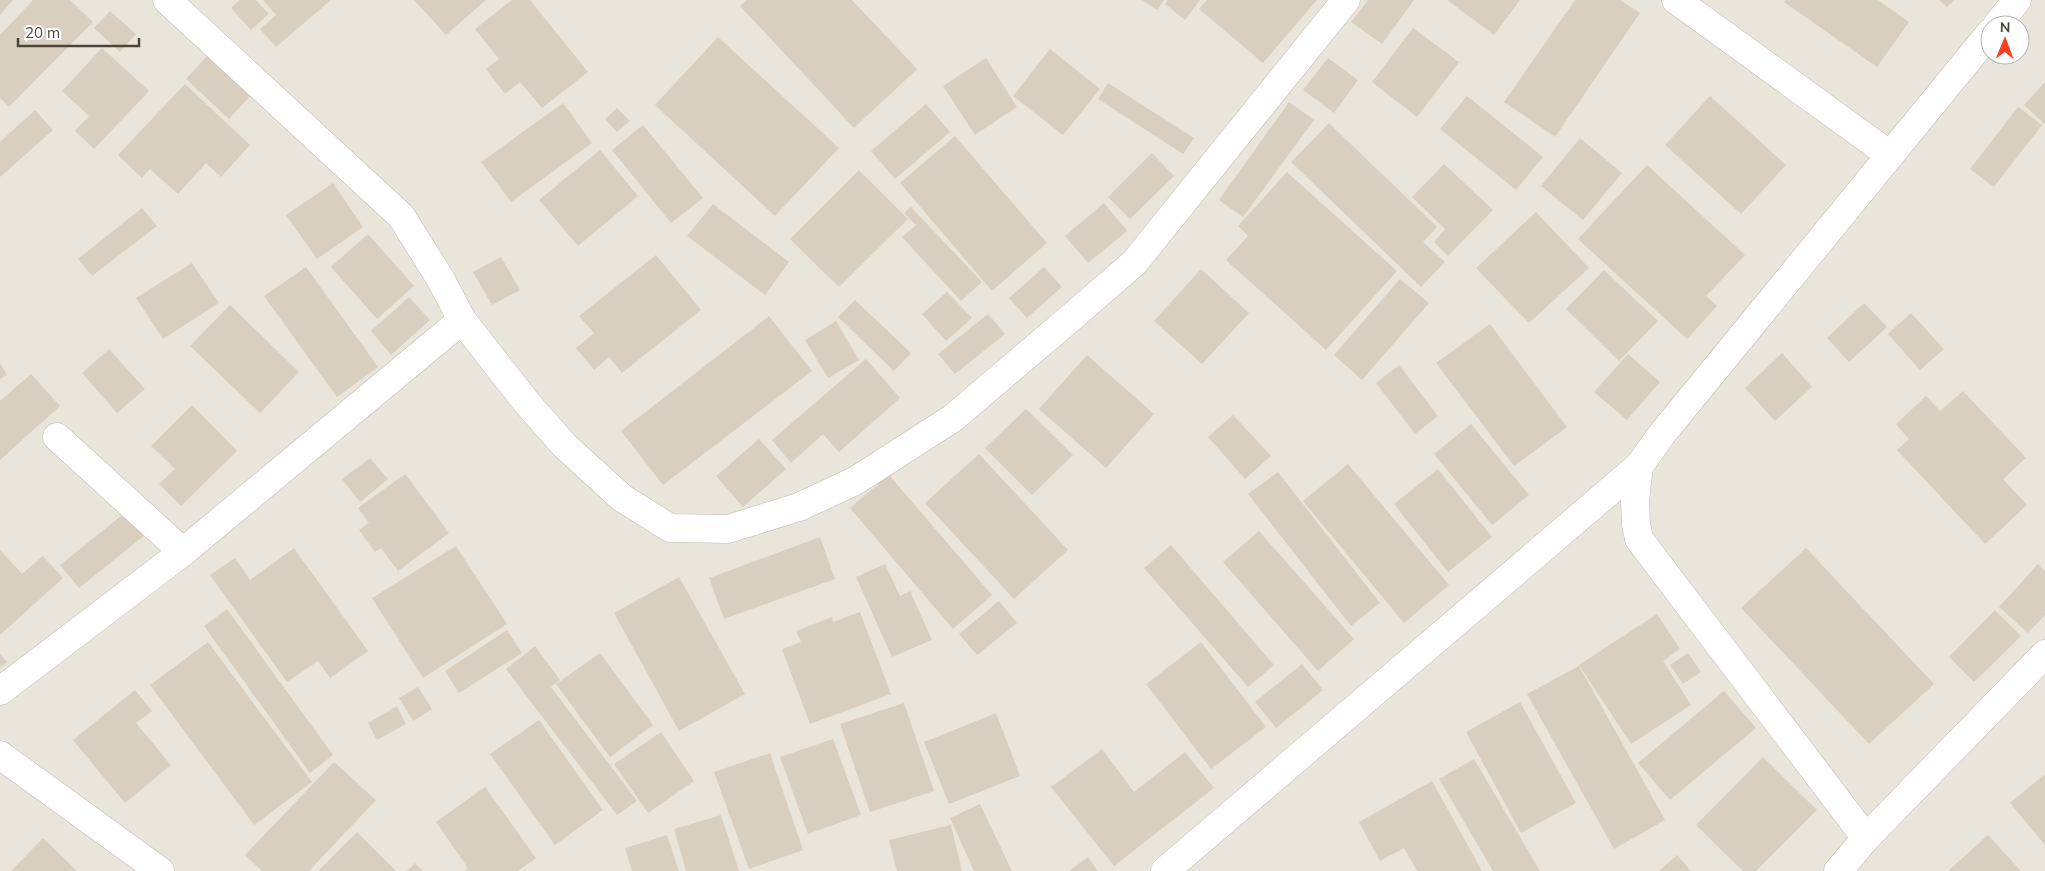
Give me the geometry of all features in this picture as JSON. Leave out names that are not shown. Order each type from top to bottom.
[{"type":"street","points":[[167,0],[400,216],[440,278],[462,320],[527,403],[565,446],[622,498],[670,528],[728,529],[799,507],[855,482],[953,418],[1134,263],[1346,0]]},
{"type":"street","points":[[1676,0],[1890,155]]},
{"type":"street","points":[[2004,15],[2017,0]]},
{"type":"street","points":[[1165,871],[1639,466],[1668,426],[1980,45]]},
{"type":"street","points":[[0,691],[183,552],[462,320]]},
{"type":"street","points":[[56,437],[183,552]]},
{"type":"street","points":[[1639,466],[1635,500],[1639,539],[1866,838]]},
{"type":"street","points":[[1838,871],[1866,838],[2045,654]]},
{"type":"street","points":[[0,755],[160,871]]},
{"type":"shaded area","points":[[0,0],[2045,0],[2045,871],[0,871]]},
{"type":"building","points":[[0,0],[13,0],[0,15]]},
{"type":"building","points":[[33,0],[70,0],[93,22],[9,107],[0,98],[0,35]]},
{"type":"building","points":[[240,0],[256,0],[269,14],[251,30],[231,8]]},
{"type":"building","points":[[263,0],[331,0],[276,47],[260,29],[276,15]]},
{"type":"building","points":[[414,0],[486,0],[446,35]]},
{"type":"building","points":[[512,0],[530,0],[588,72],[542,108],[520,82],[505,94],[486,69],[499,59],[475,29]]},
{"type":"building","points":[[747,0],[852,0],[917,69],[854,128],[740,6]]},
{"type":"building","points":[[1142,0],[1164,0],[1157,10]]},
{"type":"building","points":[[1168,0],[1200,0],[1185,20],[1165,4]]},
{"type":"building","points":[[1207,0],[1317,0],[1263,63],[1199,9]]},
{"type":"building","points":[[1368,0],[1414,0],[1382,44],[1351,22]]},
{"type":"building","points":[[1447,0],[1520,0],[1494,35]]},
{"type":"building","points":[[1575,0],[1620,0],[1640,13],[1555,137],[1504,102]]},
{"type":"building","points":[[1786,0],[1878,0],[1909,22],[1877,67],[1784,2]]},
{"type":"building","points":[[1939,0],[1954,0],[1947,7]]},
{"type":"building","points":[[110,11],[136,34],[120,52],[94,28]]},
{"type":"building","points":[[1413,28],[1459,62],[1417,117],[1372,82]]},
{"type":"building","points":[[718,37],[839,148],[775,216],[655,105]]},
{"type":"building","points":[[102,48],[149,91],[94,149],[75,131],[89,116],[62,91]]},
{"type":"building","points":[[1050,49],[1100,89],[1063,135],[1013,96]]},
{"type":"building","points":[[208,55],[251,95],[229,119],[186,79]]},
{"type":"building","points":[[986,58],[1017,107],[975,135],[943,86]]},
{"type":"building","points":[[1328,58],[1358,80],[1334,113],[1303,90]]},
{"type":"building","points":[[2045,82],[2045,124],[2024,105]]},
{"type":"building","points":[[1108,83],[1194,138],[1183,154],[1098,99]]},
{"type":"building","points":[[185,84],[250,145],[221,177],[206,163],[178,194],[150,169],[142,178],[118,155]]},
{"type":"building","points":[[1467,96],[1543,157],[1516,190],[1440,129]]},
{"type":"building","points":[[1710,96],[1786,165],[1741,214],[1665,145]]},
{"type":"building","points":[[1289,102],[1314,120],[1243,217],[1219,200]]},
{"type":"building","points":[[563,103],[592,143],[511,202],[481,162]]},
{"type":"building","points":[[926,104],[950,132],[895,179],[871,151]]},
{"type":"building","points":[[2018,107],[2042,125],[1994,187],[1970,169]]},
{"type":"building","points":[[617,108],[630,121],[617,132],[605,119]]},
{"type":"building","points":[[35,110],[53,130],[0,177],[0,142]]},
{"type":"building","points":[[1329,123],[1437,227],[1423,242],[1445,262],[1421,287],[1291,162]]},
{"type":"building","points":[[643,125],[703,198],[671,223],[612,150]]},
{"type":"building","points":[[955,136],[1047,243],[992,291],[900,183]]},
{"type":"building","points":[[1580,138],[1622,173],[1583,220],[1541,186]]},
{"type":"building","points":[[600,150],[638,196],[578,246],[539,200]]},
{"type":"building","points":[[1152,153],[1174,176],[1130,219],[1108,197]]},
{"type":"building","points":[[1444,164],[1493,210],[1448,256],[1434,242],[1445,229],[1412,197]]},
{"type":"building","points":[[1647,165],[1745,255],[1706,296],[1717,306],[1687,339],[1578,239]]},
{"type":"building","points":[[859,170],[908,219],[839,287],[790,239]]},
{"type":"building","points":[[1287,172],[1397,271],[1326,350],[1226,260],[1248,236],[1238,226]]},
{"type":"building","points":[[333,183],[363,227],[317,259],[286,215]]},
{"type":"building","points":[[1104,203],[1127,231],[1088,263],[1065,236]]},
{"type":"building","points":[[713,204],[789,262],[765,295],[687,236]]},
{"type":"building","points":[[911,207],[982,282],[961,301],[902,237],[916,225],[904,213]]},
{"type":"building","points":[[142,208],[157,226],[92,276],[78,259]]},
{"type":"building","points":[[1536,212],[1589,268],[1529,323],[1476,268]]},
{"type":"building","points":[[368,234],[414,286],[377,319],[331,267]]},
{"type":"building","points":[[656,255],[701,310],[622,373],[609,357],[594,370],[576,348],[594,333],[579,316]]},
{"type":"building","points":[[501,257],[520,290],[492,305],[473,272]]},
{"type":"building","points":[[192,263],[219,303],[163,339],[136,298]]},
{"type":"building","points":[[306,267],[378,367],[337,397],[264,296]]},
{"type":"building","points":[[1044,267],[1062,287],[1027,318],[1009,298]]},
{"type":"building","points":[[1201,269],[1249,313],[1202,364],[1154,321]]},
{"type":"building","points":[[1604,270],[1658,321],[1619,361],[1566,309]]},
{"type":"building","points":[[1400,279],[1429,303],[1362,380],[1334,355]]},
{"type":"building","points":[[947,292],[972,318],[946,341],[922,314]]},
{"type":"building","points":[[409,297],[430,320],[391,355],[371,331]]},
{"type":"building","points":[[855,300],[911,353],[894,371],[838,317]]},
{"type":"building","points":[[1864,303],[1887,327],[1849,362],[1827,338]]},
{"type":"building","points":[[230,305],[299,372],[260,413],[190,346]]},
{"type":"building","points":[[1911,313],[1944,349],[1920,370],[1888,334]]},
{"type":"building","points":[[988,314],[1005,334],[955,374],[938,354]]},
{"type":"building","points":[[769,316],[812,371],[663,485],[621,431]]},
{"type":"building","points":[[836,321],[859,360],[828,378],[805,340]]},
{"type":"building","points":[[1490,324],[1567,427],[1514,466],[1436,363]]},
{"type":"building","points":[[109,349],[145,389],[117,413],[82,373]]},
{"type":"building","points":[[1782,353],[1812,387],[1775,421],[1745,388]]},
{"type":"building","points":[[1628,354],[1660,382],[1627,420],[1594,392]]},
{"type":"building","points":[[1087,355],[1154,414],[1106,468],[1039,409]]},
{"type":"building","points":[[866,359],[900,398],[839,452],[823,434],[791,463],[772,440]]},
{"type":"building","points":[[0,363],[7,375],[0,379]]},
{"type":"building","points":[[1399,365],[1438,416],[1415,434],[1376,383]]},
{"type":"building","points":[[31,374],[60,406],[0,460],[0,401]]},
{"type":"building","points":[[1963,391],[2026,458],[2003,479],[2027,505],[1985,544],[1897,450],[1909,439],[1896,424],[1926,396],[1940,411]]},
{"type":"building","points":[[192,405],[237,451],[181,506],[159,484],[175,469],[151,446]]},
{"type":"building","points":[[1026,409],[1073,455],[1032,495],[985,448]]},
{"type":"building","points":[[1233,415],[1271,456],[1245,479],[1208,437]]},
{"type":"building","points":[[1471,424],[1529,495],[1492,525],[1434,454]]},
{"type":"building","points":[[759,439],[786,469],[743,507],[716,476]]},
{"type":"building","points":[[979,454],[1068,550],[1014,599],[925,503]]},
{"type":"building","points":[[370,458],[388,479],[360,502],[342,479]]},
{"type":"building","points":[[1348,464],[1449,585],[1404,623],[1303,501]]},
{"type":"building","points":[[1438,469],[1492,537],[1448,572],[1394,504]]},
{"type":"building","points":[[1278,472],[1380,603],[1351,626],[1248,494]]},
{"type":"building","points":[[405,474],[449,533],[398,571],[381,548],[375,552],[359,530],[369,523],[358,508]]},
{"type":"building","points":[[889,475],[992,595],[953,629],[850,508]]},
{"type":"building","points":[[126,512],[145,535],[79,588],[60,565]]},
{"type":"building","points":[[1259,531],[1354,639],[1318,671],[1223,562]]},
{"type":"building","points":[[820,537],[835,579],[724,619],[709,578]]},
{"type":"building","points":[[1171,545],[1274,665],[1248,687],[1144,568]]},
{"type":"building","points":[[456,546],[507,624],[423,678],[372,598]]},
{"type":"building","points":[[294,548],[368,651],[330,678],[318,661],[287,682],[210,575],[235,558],[250,580]]},
{"type":"building","points":[[1806,548],[1934,684],[1869,744],[1741,608]]},
{"type":"building","points":[[0,550],[22,574],[43,556],[63,578],[0,635]]},
{"type":"building","points":[[885,564],[900,596],[910,591],[932,640],[892,657],[856,577]]},
{"type":"building","points":[[2038,564],[2045,571],[2045,615],[2028,633],[1999,607]]},
{"type":"building","points":[[679,577],[745,694],[679,731],[614,613]]},
{"type":"building","points":[[999,601],[1017,623],[977,655],[959,634]]},
{"type":"building","points":[[227,609],[333,755],[310,773],[204,626]]},
{"type":"building","points":[[1995,610],[2021,636],[1974,682],[1949,657]]},
{"type":"building","points":[[860,612],[891,694],[810,724],[782,649],[801,642],[796,631],[832,617],[833,622]]},
{"type":"building","points":[[1657,614],[1680,649],[1663,661],[1691,705],[1631,744],[1579,665]]},
{"type":"building","points":[[507,630],[522,653],[459,693],[445,671]]},
{"type":"building","points":[[208,642],[312,782],[254,825],[150,685]]},
{"type":"building","points":[[1201,642],[1266,727],[1211,769],[1146,684]]},
{"type":"building","points":[[535,646],[560,680],[551,687],[637,801],[617,815],[506,669]]},
{"type":"building","points":[[600,653],[653,725],[610,757],[556,684]]},
{"type":"building","points":[[1688,653],[1701,672],[1683,684],[1670,665]]},
{"type":"building","points":[[0,654],[7,662],[0,668]]},
{"type":"building","points":[[1302,664],[1323,690],[1276,728],[1255,702]]},
{"type":"building","points":[[1579,666],[1665,820],[1614,849],[1527,694]]},
{"type":"building","points":[[418,687],[432,709],[413,721],[399,698]]},
{"type":"building","points":[[135,690],[152,711],[136,723],[171,765],[125,803],[73,740]]},
{"type":"building","points":[[1724,691],[1756,728],[1670,800],[1638,763]]},
{"type":"building","points":[[1520,702],[1576,803],[1521,833],[1466,732]]},
{"type":"building","points":[[904,703],[934,791],[870,812],[840,724]]},
{"type":"building","points":[[397,706],[406,724],[377,740],[368,723]]},
{"type":"building","points":[[996,713],[1020,776],[949,804],[924,742]]},
{"type":"building","points":[[539,720],[603,810],[555,845],[490,754]]},
{"type":"building","points":[[661,732],[694,781],[648,813],[614,764]]},
{"type":"building","points":[[833,739],[861,815],[808,834],[780,757]]},
{"type":"building","points":[[1102,749],[1134,792],[1185,752],[1214,788],[1114,866],[1051,787]]},
{"type":"building","points":[[770,753],[803,850],[749,869],[714,772]]},
{"type":"building","points":[[1763,757],[1817,810],[1756,871],[1743,871],[1696,825]]},
{"type":"building","points":[[1474,759],[1540,871],[1493,871],[1439,779]]},
{"type":"building","points":[[334,762],[376,800],[309,871],[262,871],[245,855]]},
{"type":"building","points":[[2045,774],[2045,845],[2010,803]]},
{"type":"building","points":[[1432,781],[1482,871],[1417,871],[1404,848],[1380,861],[1359,822]]},
{"type":"building","points":[[485,787],[536,858],[518,871],[464,871],[468,868],[436,822]]},
{"type":"building","points":[[980,804],[1012,871],[974,871],[950,818]]},
{"type":"building","points":[[721,815],[739,871],[686,871],[674,829]]},
{"type":"building","points":[[951,825],[962,871],[897,871],[889,840]]},
{"type":"building","points":[[357,832],[396,871],[318,871]]},
{"type":"building","points":[[667,835],[679,871],[632,871],[625,848]]},
{"type":"building","points":[[1988,835],[2021,871],[1948,871]]},
{"type":"building","points":[[43,838],[77,871],[11,871]]},
{"type":"building","points":[[1677,855],[1691,871],[1659,871]]},
{"type":"building","points":[[1088,857],[1098,871],[1069,871]]},
{"type":"building","points":[[415,863],[423,871],[407,871]]}]
